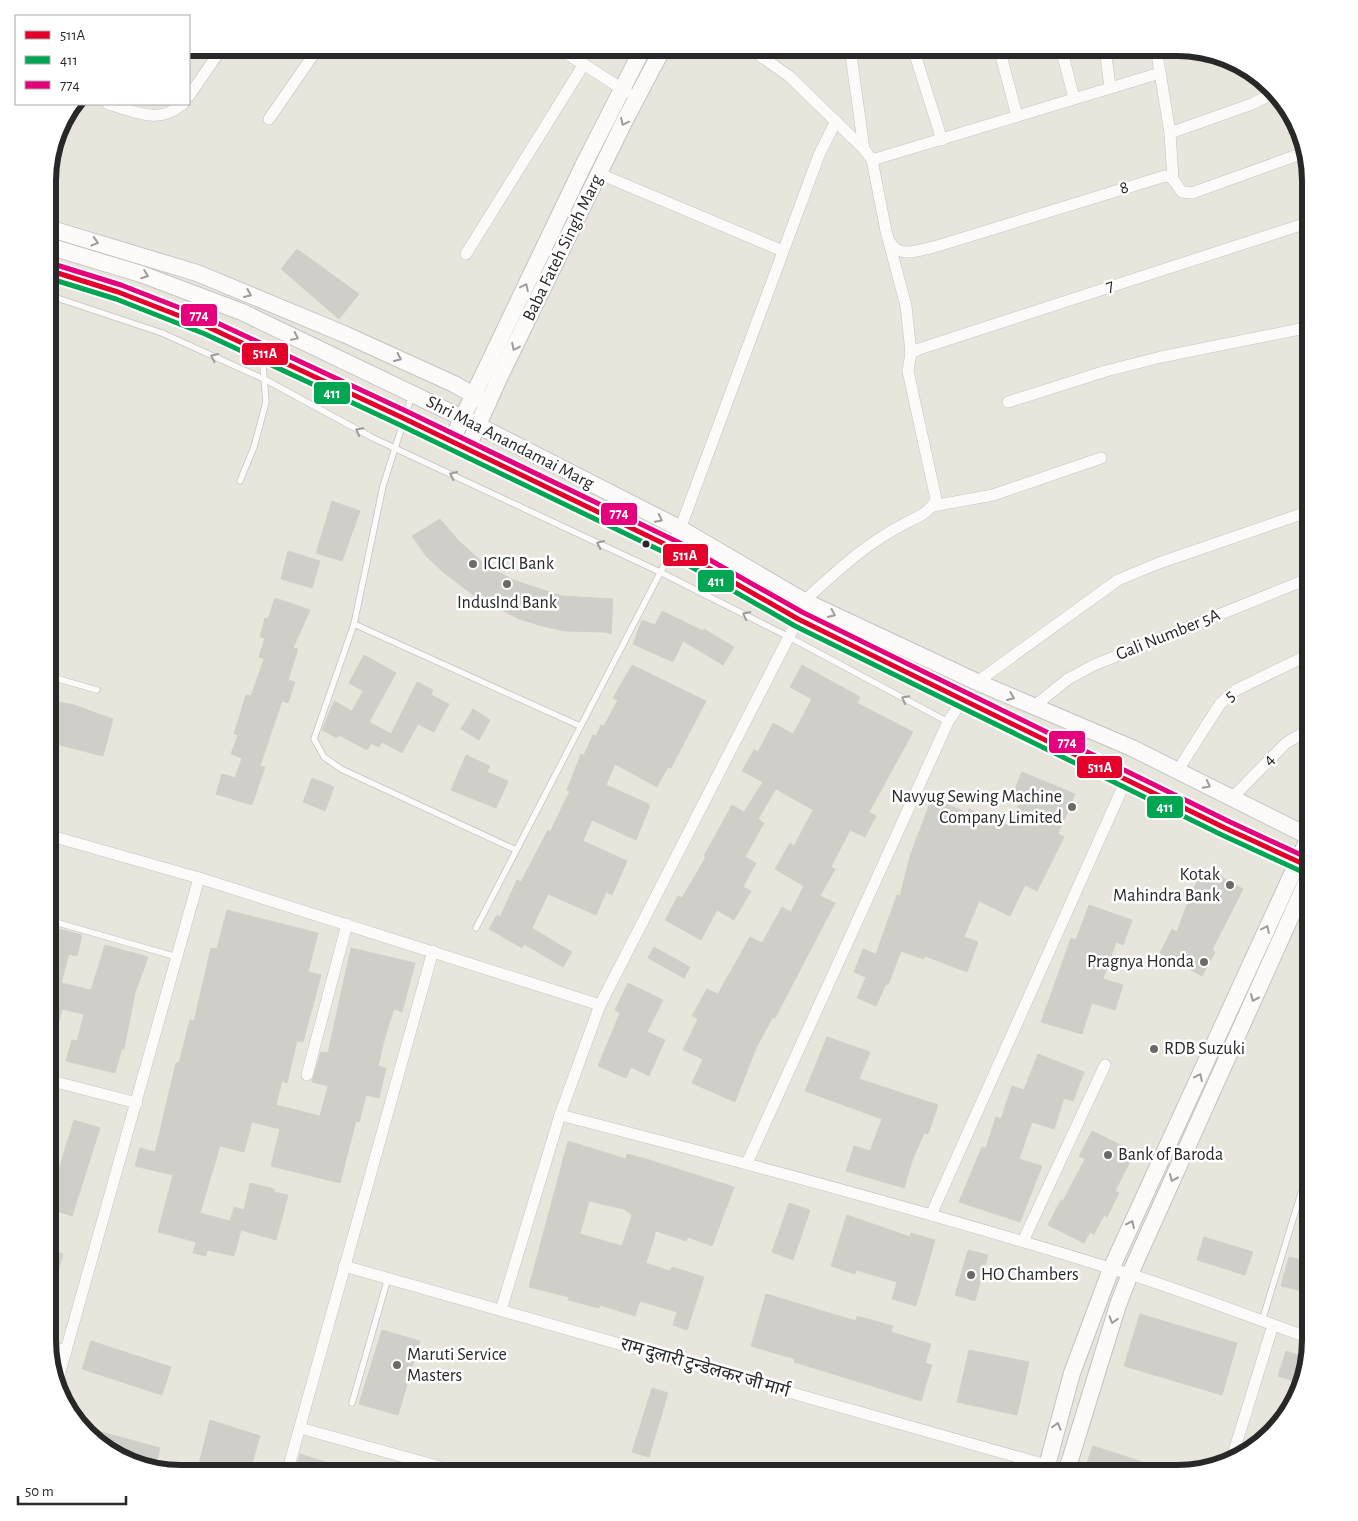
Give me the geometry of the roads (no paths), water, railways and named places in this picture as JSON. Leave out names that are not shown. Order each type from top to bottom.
[{"type":"main road","name":"Baba Fateh Singh Marg","points":[[467,450],[478,425],[481,399],[622,89],[639,56]]},
{"type":"main road","name":"Baba Fateh Singh Marg","points":[[451,442],[462,418],[481,399],[600,174],[659,56]]},
{"type":"main road","name":"Shri Maa Anandamai Marg","points":[[57,231],[197,273],[344,334],[481,399]]},
{"type":"main road","name":"Shri Maa Anandamai Marg","points":[[57,249],[141,274],[242,312],[478,425],[680,530],[804,601],[977,682],[1132,748],[1302,833]]},
{"type":"main road","name":"Shri Maa Anandamai Marg","points":[[57,273],[118,292],[208,328],[403,418],[673,548],[798,619],[1126,780],[1302,863]]},
{"type":"main road","points":[[1047,1465],[1072,1373],[1111,1269],[1302,868]]},
{"type":"main road","points":[[1068,1465],[1118,1305],[1130,1274],[1302,892]]},
{"type":"street","points":[[190,95],[216,56]]},
{"type":"street","points":[[269,119],[312,56]]},
{"type":"street","points":[[572,56],[637,97]]},
{"type":"street","points":[[761,57],[789,76],[864,149],[872,160],[889,241],[906,306],[912,353],[908,371],[936,499],[928,511],[894,529],[855,554],[804,601]]},
{"type":"street","points":[[851,57],[864,149]]},
{"type":"street","points":[[916,57],[942,140]]},
{"type":"street","points":[[1001,57],[1017,116]]},
{"type":"street","points":[[1063,57],[1074,98]]},
{"type":"street","points":[[1106,57],[1110,87]]},
{"type":"street","points":[[1157,57],[1170,133],[1173,179],[1182,192],[1192,192],[1299,154]]},
{"type":"street","points":[[466,254],[584,64]]},
{"type":"street","points":[[872,160],[1160,73]]},
{"type":"street","points":[[1170,133],[1252,104],[1268,96]]},
{"type":"street","points":[[112,105],[153,116],[166,115],[181,105]]},
{"type":"street","points":[[673,548],[819,155],[836,121]]},
{"type":"street","points":[[600,174],[783,251]]},
{"type":"street","name":"8","points":[[889,241],[893,248],[902,252],[934,247],[1165,176],[1173,179]]},
{"type":"street","name":"7","points":[[912,353],[918,348],[1302,225]]},
{"type":"street","points":[[1008,402],[1106,371],[1160,357],[1302,331]]},
{"type":"street","points":[[933,506],[993,495],[1101,458]]},
{"type":"street","points":[[977,682],[1126,576],[1302,514]]},
{"type":"street","name":"Gali Number 5A","points":[[1033,707],[1068,679],[1094,665],[1302,581]]},
{"type":"street","points":[[501,1310],[560,1115],[600,1005],[798,619]]},
{"type":"street","name":"5","points":[[1178,770],[1226,697],[1236,690],[1302,658]]},
{"type":"street","points":[[747,1163],[948,722],[962,699]]},
{"type":"street","name":"4","points":[[1232,797],[1286,743],[1302,734]]},
{"type":"street","points":[[930,1215],[1126,780]]},
{"type":"street","points":[[56,837],[199,878],[600,1005]]},
{"type":"street","points":[[61,1370],[199,878]]},
{"type":"street","points":[[307,1075],[348,924]]},
{"type":"street","points":[[290,1465],[434,951]]},
{"type":"street","points":[[1023,1241],[1104,1065]]},
{"type":"street","points":[[56,1082],[137,1103]]},
{"type":"street","points":[[560,1115],[747,1163],[1023,1241],[1130,1274],[1302,1335]]},
{"type":"street","name":"राम दुलारी टुन्डेलकर जी मार्ग","points":[[344,1266],[1032,1465]]},
{"type":"street","points":[[1234,1451],[1268,1323]]},
{"type":"street","points":[[57,1349],[66,1351]]},
{"type":"street","points":[[300,1428],[430,1465]]},
{"type":"lane","points":[[57,298],[162,333],[266,380],[395,448],[660,572],[789,637],[948,722]]},
{"type":"lane","points":[[240,481],[261,424],[266,402],[266,380],[262,352]]},
{"type":"lane","points":[[413,394],[403,418],[383,486],[354,624],[314,739],[316,746],[324,757],[340,769],[516,850]]},
{"type":"lane","points":[[476,928],[673,548]]},
{"type":"lane","points":[[354,624],[580,726]]},
{"type":"lane","points":[[57,678],[97,690]]},
{"type":"lane","points":[[56,922],[177,957]]},
{"type":"lane","points":[[1268,1323],[1301,1193]]},
{"type":"lane","points":[[352,1403],[388,1278]]},
{"type":"place","name":"ICICI Bank","points":[[473,564]]},
{"type":"place","name":"IndusInd Bank","points":[[507,584]]},
{"type":"place","name":"Navyug Sewing Machine Company Limited","points":[[1072,807]]},
{"type":"place","name":"Kotak Mahindra Bank","points":[[1230,885]]},
{"type":"place","name":"Pragnya Honda","points":[[1204,962]]},
{"type":"place","name":"RDB Suzuki","points":[[1154,1049]]},
{"type":"place","name":"Bank of Baroda","points":[[1108,1155]]},
{"type":"place","name":"HO Chambers","points":[[971,1275]]},
{"type":"place","name":"Maruti Service Masters","points":[[397,1365]]}]
